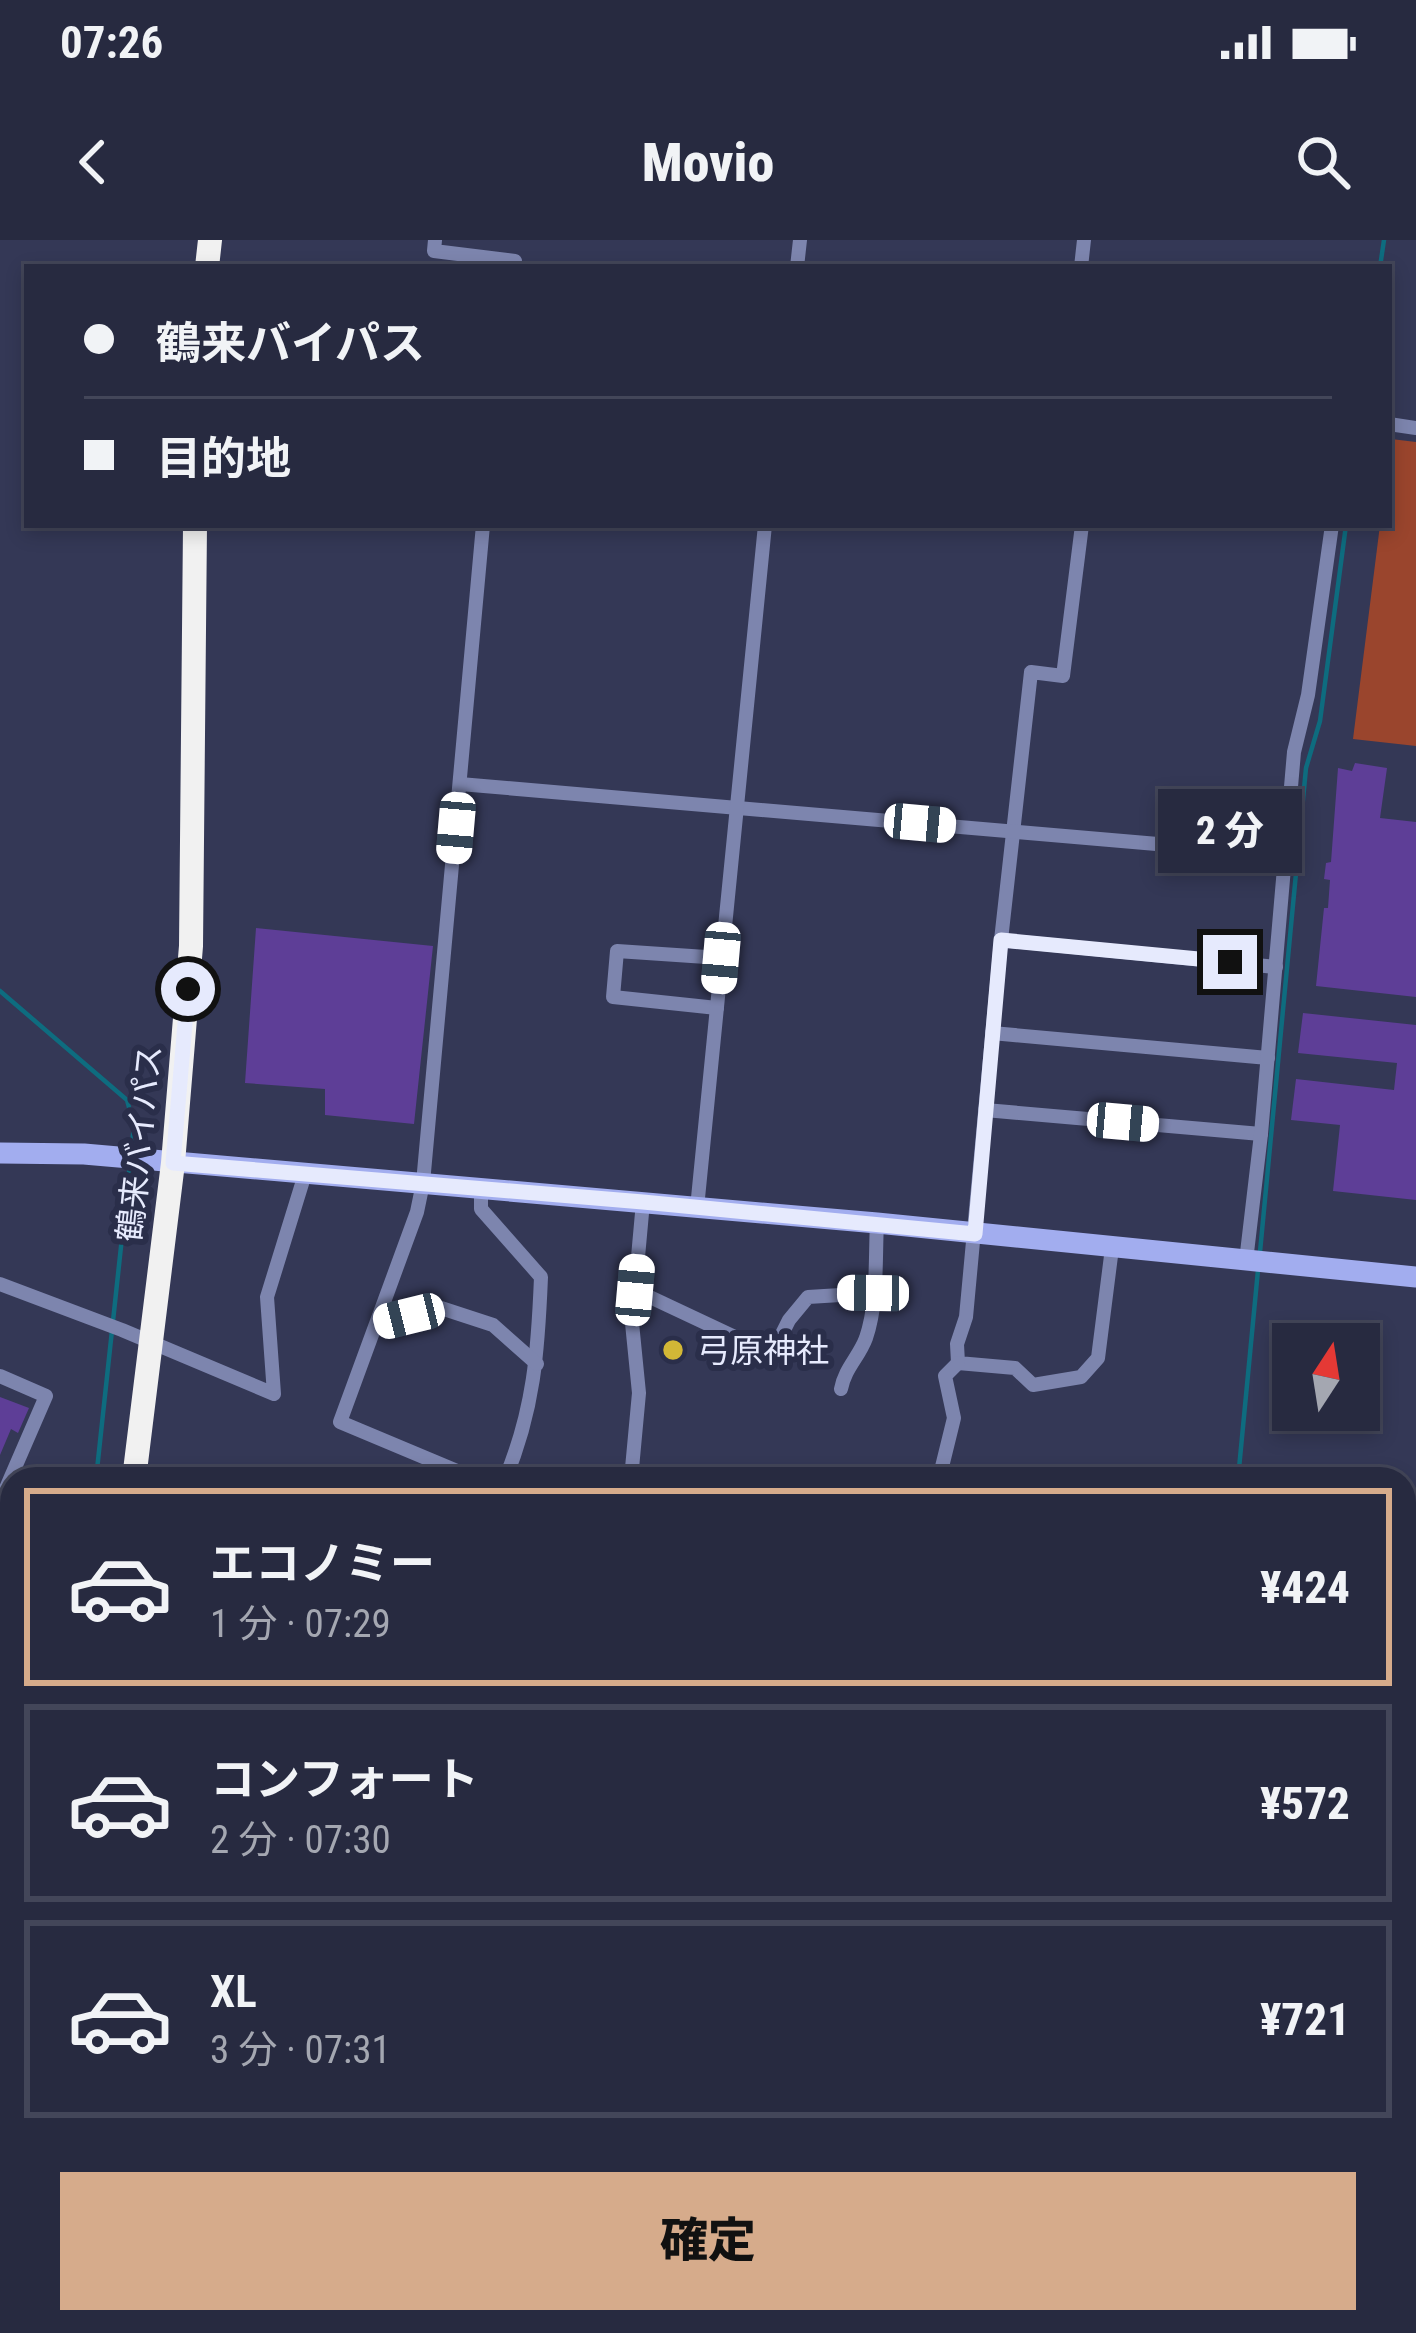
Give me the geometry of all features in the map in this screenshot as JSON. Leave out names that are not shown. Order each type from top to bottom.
[{"type":"highway","name":"鶴来バイパス","points":[[135,1467],[173,1163],[191,946],[195,528]]},
{"type":"street","points":[[435,240],[434,250],[514,264],[517,240]]},
{"type":"street","points":[[447,1467],[340,1422],[423,1183],[483,528]]},
{"type":"street","points":[[698,1208],[765,528]]},
{"type":"street","points":[[958,1364],[957,1344],[967,1317],[1031,673],[1064,676],[1082,528]]},
{"type":"street","points":[[1254,1262],[1294,752],[1308,695],[1332,528]]},
{"type":"street","points":[[460,784],[1286,855]]},
{"type":"street","points":[[1001,940],[1276,967]]},
{"type":"street","points":[[717,1008],[613,997],[617,951],[721,958]]},
{"type":"street","points":[[992,1033],[1268,1058]]},
{"type":"street","points":[[985,1110],[1261,1134]]},
{"type":"street","points":[[0,1153],[131,1159],[643,1202],[1416,1277]]},
{"type":"street","points":[[0,1284],[274,1394],[267,1298],[305,1174]]},
{"type":"street","points":[[481,1188],[482,1209],[541,1277],[537,1364],[524,1435],[510,1467]]},
{"type":"street","points":[[632,1467],[639,1393],[632,1323],[643,1202]]},
{"type":"street","points":[[841,1389],[844,1371],[865,1343],[877,1223]]},
{"type":"street","points":[[942,1467],[954,1418],[945,1376],[958,1364],[1015,1368],[1034,1385],[1081,1377],[1098,1358],[1112,1247]]},
{"type":"street","points":[[635,1290],[735,1337],[776,1346],[808,1297],[873,1293]]},
{"type":"street","points":[[377,1324],[441,1308],[494,1325],[537,1364]]},
{"type":"street","points":[[0,1376],[46,1396],[15,1467]]},
{"type":"shaded area","points":[[1392,439],[1416,442],[1416,746],[1353,739],[1380,528],[1392,528]]},
{"type":"building","points":[[1355,763],[1387,768],[1380,818],[1416,822],[1416,997],[1316,986],[1324,908],[1328,908],[1330,880],[1324,879],[1326,863],[1331,862],[1338,768],[1352,771]]},
{"type":"building","points":[[256,928],[433,946],[414,1124],[325,1115],[325,1089],[245,1083]]},
{"type":"building","points":[[1303,1013],[1416,1025],[1416,1200],[1333,1191],[1340,1125],[1291,1120],[1296,1079],[1394,1090],[1397,1063],[1298,1053]]},
{"type":"building","points":[[0,1397],[29,1408],[18,1433],[11,1429],[0,1455]]},
{"type":"waterway","points":[[1380,264],[1384,240]]},
{"type":"waterway","points":[[1260,1252],[1306,768],[1320,721],[1346,528]]},
{"type":"waterway","points":[[0,991],[127,1100],[134,1126],[131,1151]]},
{"type":"waterway","points":[[97,1467],[130,1163]]},
{"type":"waterway","points":[[1239,1467],[1258,1270]]},
{"type":"place","name":"弓原神社","points":[[673,1350]]},
{"type":"route","points":[[188,989],[173,1163],[975,1234],[1001,940],[1230,962]]}]
